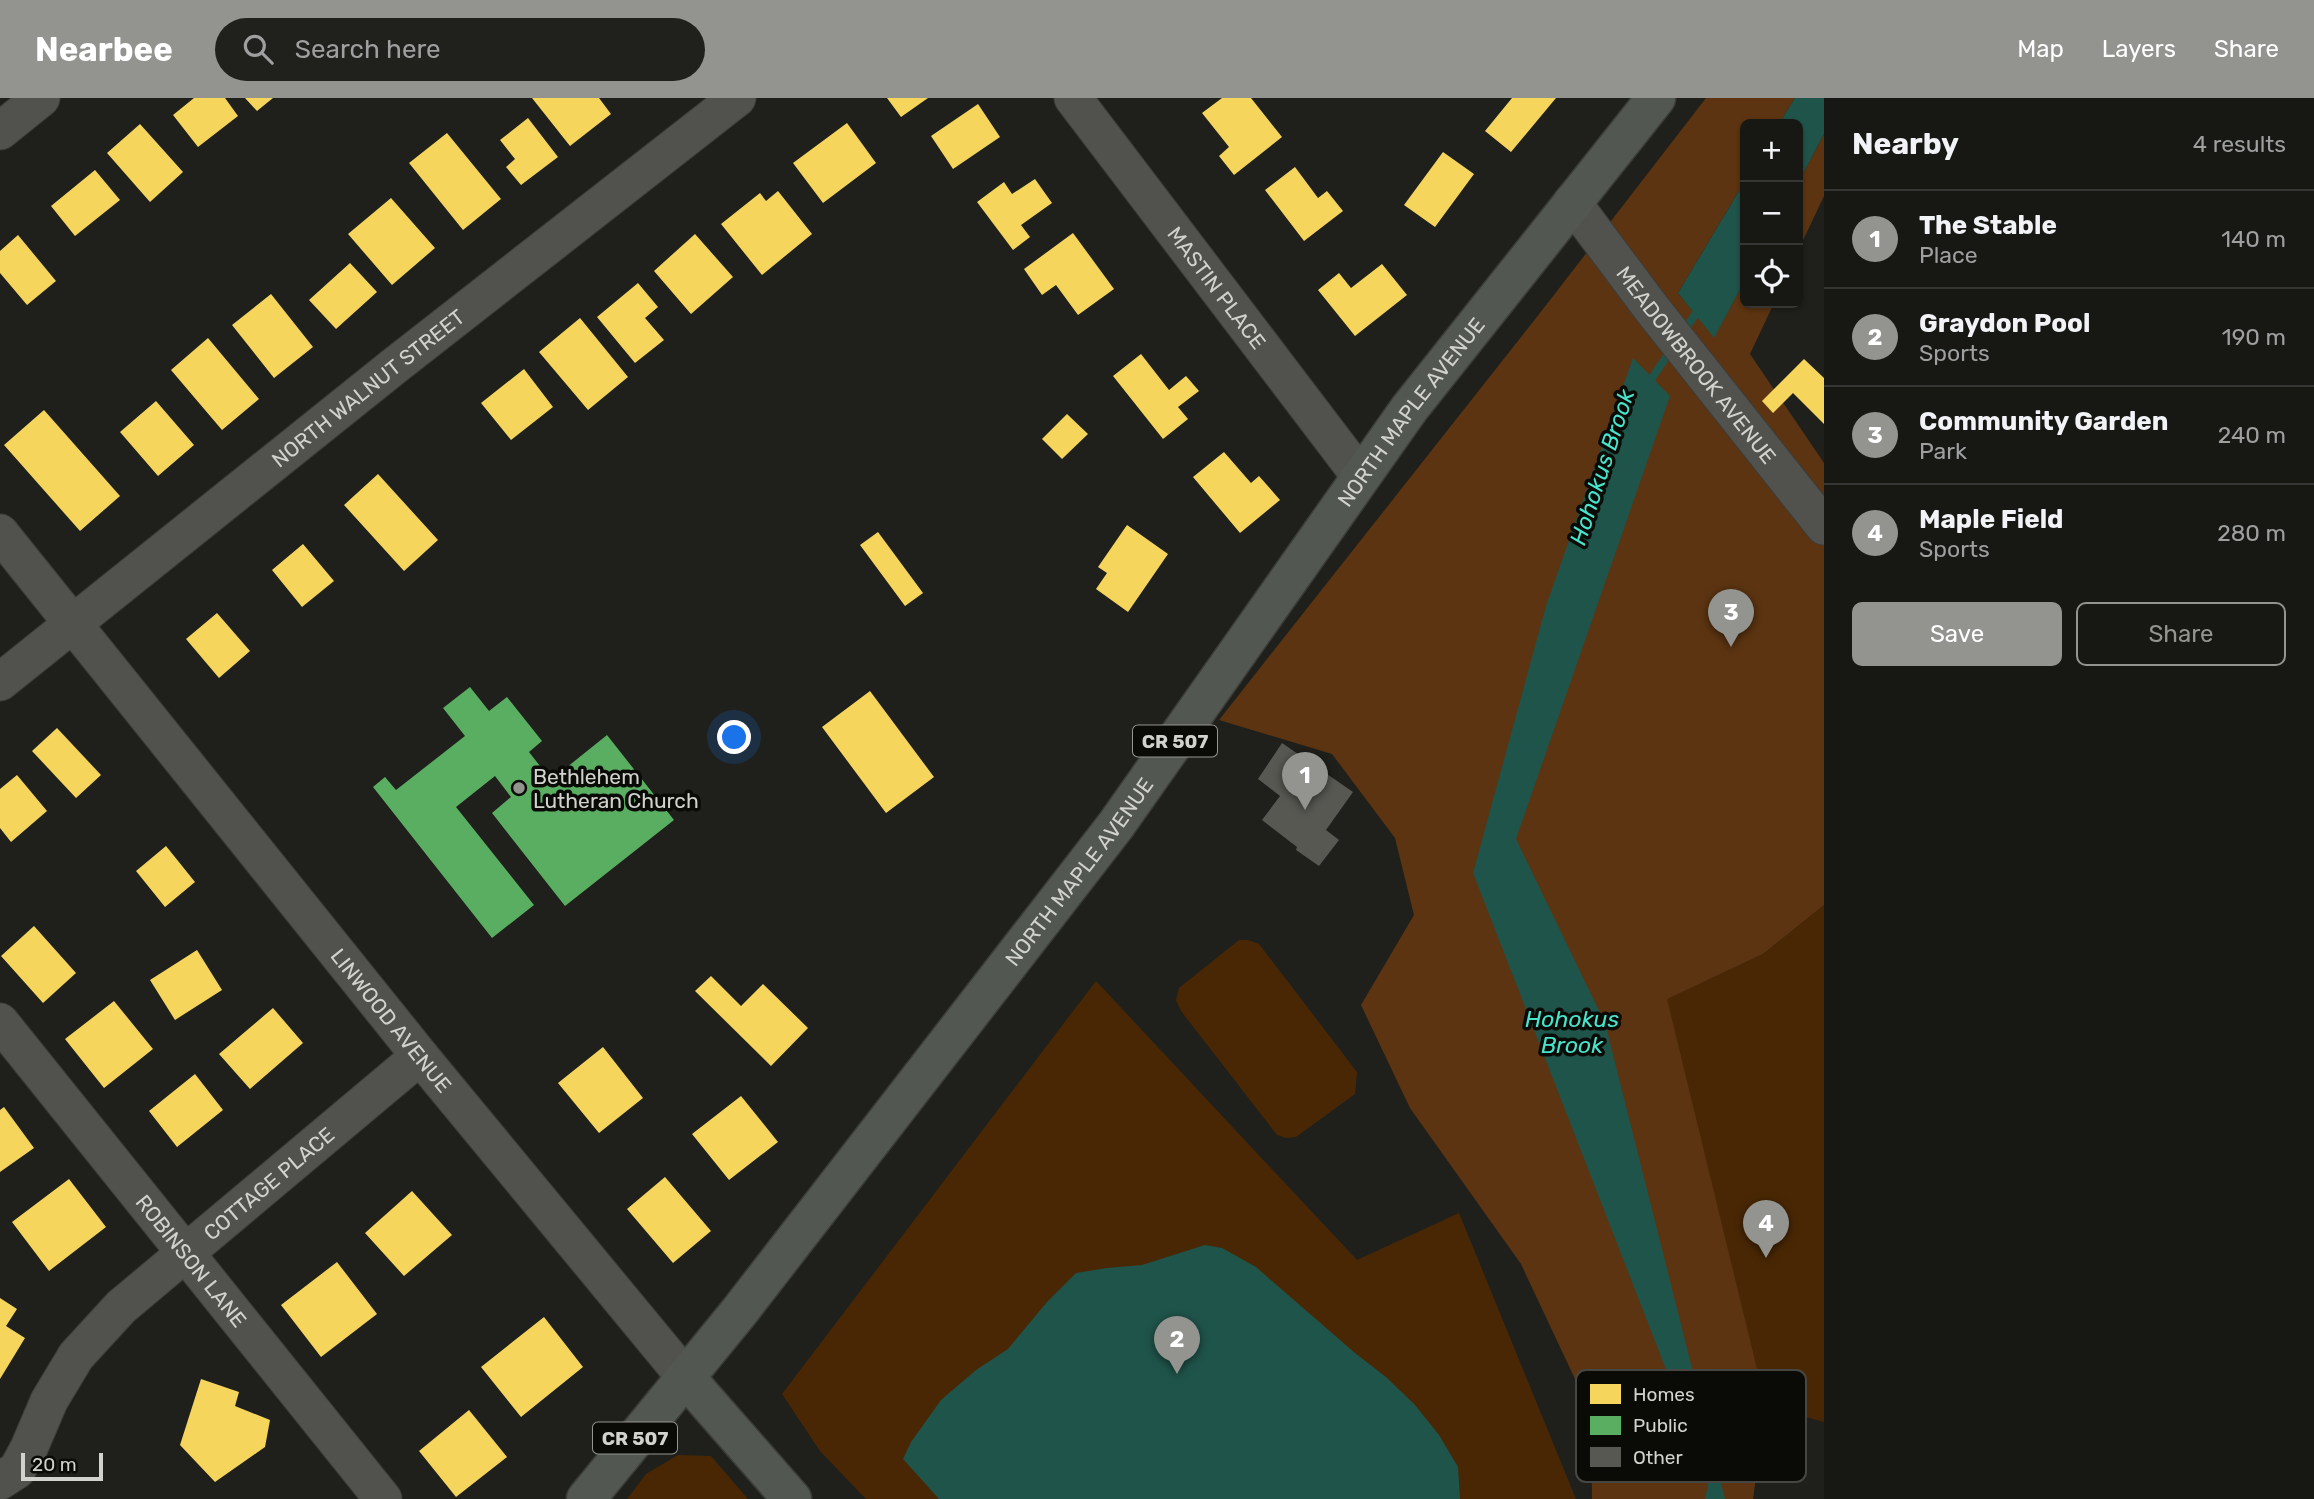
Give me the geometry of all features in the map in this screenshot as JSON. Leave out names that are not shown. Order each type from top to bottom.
[{"type":"main road","name":"NORTH MAPLE AVENUE","points":[[586,1499],[686,1378],[1116,825],[1409,409],[1656,98]]},
{"type":"main road","name":"LINWOOD AVENUE","points":[[686,1378],[792,1499]]},
{"type":"street","points":[[0,131],[41,98]]},
{"type":"street","name":"NORTH WALNUT STREET","points":[[0,682],[393,367],[737,98]]},
{"type":"street","name":"MASTIN PLACE","points":[[1073,98],[1361,477]]},
{"type":"street","name":"MEADOWBROOK AVENUE","points":[[1572,202],[1652,309],[1824,526]]},
{"type":"street","name":"LINWOOD AVENUE","points":[[0,533],[420,1056],[686,1378]]},
{"type":"street","name":"ROBINSON LANE","points":[[0,1022],[383,1499]]},
{"type":"street","name":"COTTAGE PLACE","points":[[0,1481],[17,1470],[49,1401],[76,1356],[121,1307],[420,1056]]},
{"type":"shaded area","points":[[1706,98],[1795,98],[1782,119],[1740,119],[1740,189],[1678,293],[1714,337],[1740,289],[1740,308],[1772,308],[1750,354],[1824,463],[1824,905],[1763,954],[1667,999],[1757,1370],[1576,1370],[1576,1381],[1521,1264],[1410,1108],[1361,1005],[1414,915],[1395,838],[1332,754],[1219,720]]},
{"type":"shaded area","points":[[1824,134],[1824,196],[1803,240],[1803,182],[1803,174]]},
{"type":"shaded area","points":[[1824,905],[1824,1422],[1806,1417],[1806,1370],[1752,1370],[1662,1143],[1666,999],[1763,954]]},
{"type":"shaded area","points":[[1239,940],[1259,944],[1357,1072],[1355,1094],[1296,1137],[1277,1135],[1181,1011],[1176,1000],[1179,988]]},
{"type":"shaded area","points":[[1096,981],[1357,1260],[1459,1213],[1576,1499],[866,1499],[820,1451],[782,1394]]},
{"type":"shaded area","points":[[678,1455],[711,1456],[748,1499],[627,1499],[646,1474]]},
{"type":"shaded area","points":[[1592,1482],[1755,1482],[1753,1499],[1592,1499]]},
{"type":"water","points":[[1795,98],[1824,98],[1824,134],[1803,174],[1803,119],[1782,119]]},
{"type":"water","points":[[1740,189],[1740,289],[1714,338],[1678,293]]},
{"type":"water","name":"Hohokus Brook","points":[[1633,358],[1670,396],[1516,839],[1605,1023],[1692,1370],[1666,1370],[1473,873],[1546,606]]},
{"type":"water","points":[[1205,1245],[1222,1248],[1256,1267],[1386,1377],[1415,1405],[1439,1435],[1458,1467],[1460,1499],[939,1499],[903,1459],[911,1442],[941,1400],[976,1370],[1008,1349],[1047,1302],[1076,1273],[1142,1265]]},
{"type":"water","name":"Hohokus Brook","points":[[1709,1482],[1721,1482],[1725,1499],[1705,1499]]},
{"type":"building: Homes","points":[[194,98],[225,98],[238,116],[198,147],[173,115]]},
{"type":"building: Homes","points":[[245,98],[273,98],[257,111]]},
{"type":"building: Homes","points":[[532,98],[599,98],[611,114],[570,146]]},
{"type":"building: Homes","points":[[887,98],[928,98],[901,117]]},
{"type":"building: Homes","points":[[1222,98],[1251,98],[1282,137],[1234,175],[1219,156],[1229,147],[1202,113]]},
{"type":"building: Homes","points":[[1512,98],[1556,98],[1511,152],[1485,131]]},
{"type":"building: Homes","points":[[978,104],[1000,137],[953,169],[931,136]]},
{"type":"building: Homes","points":[[528,118],[558,157],[521,185],[506,167],[515,159],[500,140]]},
{"type":"building: Homes","points":[[847,123],[876,163],[823,203],[793,163]]},
{"type":"building: Homes","points":[[140,124],[183,172],[150,202],[107,153]]},
{"type":"building: Homes","points":[[447,133],[501,199],[463,230],[409,163]]},
{"type":"building: Homes","points":[[1443,152],[1474,174],[1435,227],[1404,205]]},
{"type":"building: Homes","points":[[1295,167],[1318,198],[1327,191],[1343,211],[1304,241],[1265,190]]},
{"type":"building: Homes","points":[[95,170],[120,200],[75,236],[51,206]]},
{"type":"building: Homes","points":[[1035,179],[1052,203],[1021,225],[1030,237],[1013,250],[977,202],[1004,182],[1012,194]]},
{"type":"building: Homes","points":[[778,191],[812,234],[762,275],[721,224],[760,193],[766,201]]},
{"type":"building: Homes","points":[[391,198],[435,248],[392,285],[348,234]]},
{"type":"building: Homes","points":[[1073,233],[1114,289],[1078,315],[1056,285],[1042,295],[1024,269]]},
{"type":"building: Homes","points":[[695,234],[733,277],[691,314],[654,271]]},
{"type":"building: Homes","points":[[18,235],[56,281],[27,305],[0,273],[0,251]]},
{"type":"building: Homes","points":[[350,263],[377,292],[336,329],[309,300]]},
{"type":"building: Homes","points":[[1382,264],[1407,295],[1355,336],[1318,290],[1339,273],[1351,288]]},
{"type":"building: Homes","points":[[638,283],[658,307],[645,318],[664,340],[635,363],[597,317]]},
{"type":"building: Homes","points":[[271,294],[313,347],[274,378],[232,325]]},
{"type":"building: Homes","points":[[580,318],[628,377],[588,410],[539,352]]},
{"type":"building: Homes","points":[[208,338],[259,399],[222,430],[171,370]]},
{"type":"building: Homes","points":[[1141,354],[1169,390],[1186,376],[1199,391],[1178,407],[1188,419],[1163,439],[1113,376]]},
{"type":"building: Homes","points":[[1804,359],[1824,378],[1824,424],[1793,393],[1773,413],[1762,401]]},
{"type":"building: Homes","points":[[524,369],[553,407],[511,440],[481,403]]},
{"type":"building: Homes","points":[[156,401],[194,445],[158,476],[120,432]]},
{"type":"building: Homes","points":[[44,410],[120,496],[80,531],[4,445]]},
{"type":"building: Homes","points":[[1067,414],[1088,434],[1062,459],[1042,439]]},
{"type":"building: Homes","points":[[1224,452],[1251,483],[1259,476],[1280,500],[1240,533],[1193,477]]},
{"type":"building: Homes","points":[[378,474],[438,540],[404,571],[344,505]]},
{"type":"building: Homes","points":[[1127,525],[1168,554],[1128,612],[1096,589],[1107,573],[1098,567]]},
{"type":"building: Homes","points":[[878,532],[923,593],[905,606],[860,545]]},
{"type":"building: Homes","points":[[303,544],[334,581],[302,607],[272,570]]},
{"type":"building: Homes","points":[[217,613],[250,651],[219,678],[186,639]]},
{"type":"building: Homes","points":[[870,691],[934,777],[886,813],[822,727]]},
{"type":"building: Homes","points":[[57,728],[101,775],[76,798],[32,751]]},
{"type":"building: Homes","points":[[17,775],[47,811],[11,842],[0,828],[0,789]]},
{"type":"building: Homes","points":[[166,846],[195,882],[165,907],[136,871]]},
{"type":"building: Homes","points":[[34,926],[76,973],[43,1003],[1,956]]},
{"type":"building: Homes","points":[[197,950],[222,990],[175,1020],[150,980]]},
{"type":"building: Homes","points":[[711,976],[741,1006],[763,984],[808,1028],[771,1066],[695,991]]},
{"type":"building: Homes","points":[[114,1001],[153,1049],[104,1088],[65,1039]]},
{"type":"building: Homes","points":[[273,1008],[303,1043],[250,1089],[219,1054]]},
{"type":"building: Homes","points":[[603,1047],[643,1098],[599,1133],[558,1083]]},
{"type":"building: Homes","points":[[195,1074],[223,1110],[177,1147],[149,1111]]},
{"type":"building: Homes","points":[[741,1096],[778,1142],[729,1180],[692,1134]]},
{"type":"building: Homes","points":[[4,1107],[34,1148],[0,1172],[0,1110]]},
{"type":"building: Homes","points":[[665,1177],[711,1231],[673,1263],[627,1209]]},
{"type":"building: Homes","points":[[69,1179],[106,1227],[49,1271],[12,1222]]},
{"type":"building: Homes","points":[[412,1191],[452,1235],[404,1276],[365,1233]]},
{"type":"building: Homes","points":[[337,1262],[377,1314],[321,1357],[281,1305]]},
{"type":"building: Homes","points":[[0,1298],[17,1309],[6,1326],[25,1338],[0,1379]]},
{"type":"building: Homes","points":[[544,1317],[583,1367],[521,1417],[481,1367]]},
{"type":"building: Homes","points":[[201,1379],[239,1392],[235,1406],[270,1420],[265,1447],[215,1482],[180,1445]]},
{"type":"building: Homes","points":[[469,1410],[507,1457],[456,1497],[419,1451]]},
{"type":"building: Public","points":[[470,687],[489,711],[507,697],[542,741],[529,752],[551,780],[607,735],[674,820],[565,906],[492,813],[511,797],[495,776],[456,807],[534,905],[492,938],[373,787],[385,777],[396,790],[465,736],[443,708]]},
{"type":"building: Other","points":[[1282,743],[1353,792],[1326,830],[1339,840],[1319,866],[1262,820],[1280,796],[1258,779]]},
{"type":"waterway","name":"Hohokus Brook","points":[[1682,334],[1700,307]]},
{"type":"waterway","name":"Hohokus Brook","points":[[1648,387],[1671,350]]},
{"type":"place","name":"Community Garden","points":[[1731,647]]},
{"type":"place","name":"Bethlehem Lutheran Church","points":[[519,788]]},
{"type":"place","name":"The Stable","points":[[1305,810]]},
{"type":"place","name":"Maple Field","points":[[1766,1258]]},
{"type":"place","name":"Graydon Pool","points":[[1177,1374]]}]
